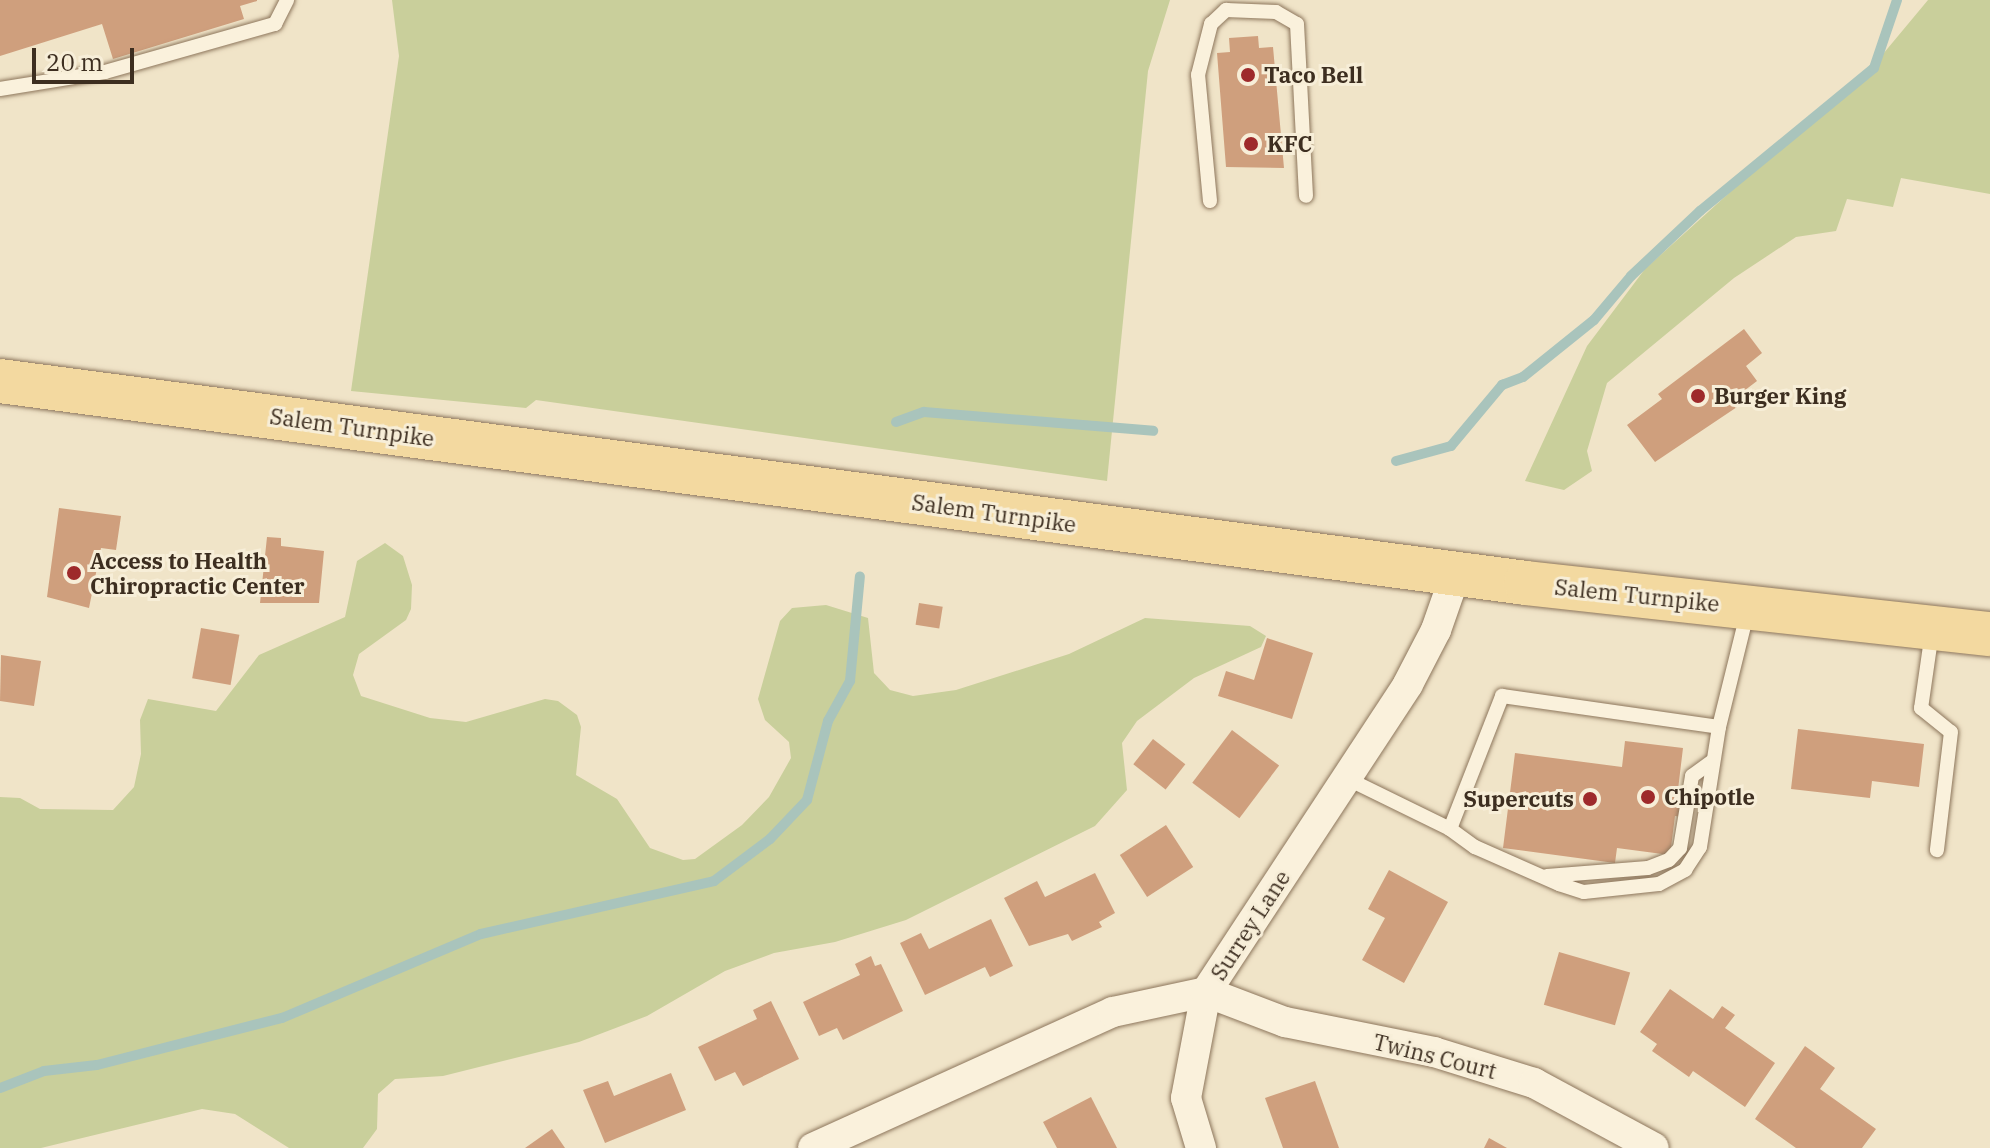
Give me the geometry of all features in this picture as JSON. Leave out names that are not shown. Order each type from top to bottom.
[{"type":"main road","name":"Salem Turnpike","points":[[0,381],[1456,573],[1990,634]]},
{"type":"street","name":"Surrey Lane","points":[[813,1148],[1113,1012],[1206,992],[1408,684],[1436,630],[1456,573]]},
{"type":"street","points":[[1201,1148],[1186,1098],[1206,992]]},
{"type":"street","name":"Twins Court","points":[[1206,992],[1285,1022],[1434,1052],[1534,1083],[1654,1148]]},
{"type":"lane","points":[[0,89],[105,72],[275,24],[287,0]]},
{"type":"lane","points":[[1210,201],[1198,75],[1211,24],[1226,10],[1276,12],[1297,24],[1306,196]]},
{"type":"lane","points":[[1346,778],[1450,829],[1475,847],[1547,876],[1648,868],[1669,860],[1680,848],[1692,776],[1713,761],[1749,607]]},
{"type":"lane","points":[[1932,627],[1921,708],[1951,732],[1937,850]]},
{"type":"lane","points":[[1450,829],[1502,696],[1719,727]]},
{"type":"green space","points":[[392,0],[1170,0],[1148,71],[1107,481],[536,400],[526,408],[351,391],[399,56]]},
{"type":"green space","points":[[1928,0],[1990,0],[1990,194],[1901,178],[1893,207],[1847,199],[1836,231],[1796,237],[1734,278],[1607,383],[1587,451],[1592,471],[1564,490],[1525,481],[1587,346],[1645,269],[1883,54]]},
{"type":"green space","points":[[385,543],[403,556],[412,585],[411,609],[406,620],[359,654],[353,675],[361,696],[430,718],[466,722],[545,699],[558,701],[577,715],[581,727],[576,775],[617,799],[650,848],[683,860],[695,859],[742,825],[769,797],[791,758],[789,742],[765,720],[758,699],[780,621],[792,608],[826,605],[868,618],[874,673],[890,690],[913,696],[956,690],[1069,654],[1145,618],[1250,626],[1266,636],[1261,647],[1194,678],[1137,721],[1122,743],[1127,790],[1095,826],[906,920],[835,942],[774,953],[725,971],[647,1016],[579,1042],[443,1076],[395,1079],[378,1094],[377,1129],[363,1148],[289,1148],[235,1114],[202,1109],[41,1148],[0,1148],[0,797],[20,798],[40,809],[113,810],[134,787],[141,754],[140,720],[148,699],[216,711],[259,655],[345,617],[357,561]]},
{"type":"building","points":[[0,0],[257,1],[240,6],[244,19],[113,59],[102,24],[0,56]]},
{"type":"building","points":[[1258,36],[1259,48],[1273,47],[1284,168],[1226,167],[1217,53],[1230,52],[1229,38]]},
{"type":"building","name":"Burger King","points":[[1744,329],[1762,353],[1746,366],[1757,381],[1732,400],[1737,407],[1655,462],[1627,425],[1662,399],[1658,394]]},
{"type":"building","name":"Access to Health Chiropractic Center","points":[[59,508],[121,516],[116,550],[101,548],[89,608],[47,597]]},
{"type":"building","points":[[267,537],[281,538],[281,546],[324,551],[319,603],[260,603]]},
{"type":"building","points":[[919,603],[943,607],[939,628],[916,625]]},
{"type":"building","points":[[201,628],[239,635],[231,685],[192,678]]},
{"type":"building","points":[[1267,638],[1313,653],[1292,719],[1218,696],[1226,671],[1254,680]]},
{"type":"building","points":[[1,655],[41,661],[34,706],[0,701]]},
{"type":"building","points":[[1798,729],[1924,744],[1919,787],[1872,781],[1870,798],[1791,789]]},
{"type":"building","points":[[1232,730],[1279,766],[1239,818],[1192,783]]},
{"type":"building","points":[[1153,739],[1185,764],[1166,789],[1133,764]]},
{"type":"building","points":[[1625,741],[1683,748],[1677,798],[1685,799],[1683,817],[1675,816],[1670,855],[1617,848],[1615,863],[1503,848],[1515,753],[1622,767]]},
{"type":"building","points":[[1166,825],[1193,867],[1147,897],[1120,855]]},
{"type":"building","points":[[1389,870],[1448,902],[1404,983],[1362,960],[1385,918],[1368,909]]},
{"type":"building","points":[[1095,873],[1115,913],[1099,922],[1102,927],[1072,941],[1068,934],[1029,946],[1004,898],[1037,881],[1045,897]]},
{"type":"building","points":[[991,919],[1013,966],[990,977],[985,967],[925,995],[900,943],[921,933],[929,949]]},
{"type":"building","points":[[1559,952],[1630,972],[1615,1025],[1544,1005]]},
{"type":"building","points":[[871,956],[875,966],[881,964],[903,1011],[843,1040],[837,1028],[819,1036],[803,1002],[860,975],[855,964]]},
{"type":"building","points":[[1670,989],[1713,1019],[1722,1006],[1735,1015],[1725,1028],[1775,1063],[1745,1107],[1693,1071],[1689,1077],[1652,1051],[1657,1044],[1640,1032]]},
{"type":"building","points":[[771,1001],[799,1059],[743,1086],[735,1072],[715,1081],[698,1047],[757,1019],[753,1010]]},
{"type":"building","points":[[1805,1046],[1835,1068],[1820,1089],[1876,1129],[1862,1148],[1796,1148],[1755,1119]]},
{"type":"building","points":[[671,1073],[686,1110],[605,1143],[583,1090],[608,1081],[614,1096]]},
{"type":"building","points":[[1315,1081],[1339,1148],[1283,1148],[1265,1098]]},
{"type":"building","points":[[1091,1097],[1117,1148],[1057,1148],[1043,1122]]},
{"type":"building","points":[[552,1129],[565,1148],[525,1148]]},
{"type":"building","points":[[1489,1138],[1507,1148],[1484,1148]]},
{"type":"waterway","points":[[1396,461],[1451,446],[1502,385],[1523,377],[1594,320],[1631,276],[1700,211],[1874,68],[1897,0]]},
{"type":"waterway","points":[[896,422],[924,412],[1153,431]]},
{"type":"waterway","points":[[0,1088],[44,1071],[97,1065],[282,1018],[481,934],[714,881],[770,839],[807,800],[828,721],[850,681],[860,576]]},
{"type":"place","name":"Taco Bell","points":[[1248,75]]},
{"type":"place","name":"KFC","points":[[1251,144]]},
{"type":"place","name":"Burger King","points":[[1698,396]]},
{"type":"place","name":"Access to Health Chiropractic Center","points":[[74,573]]},
{"type":"place","name":"Chipotle","points":[[1648,797]]},
{"type":"place","name":"Supercuts","points":[[1590,799]]}]
